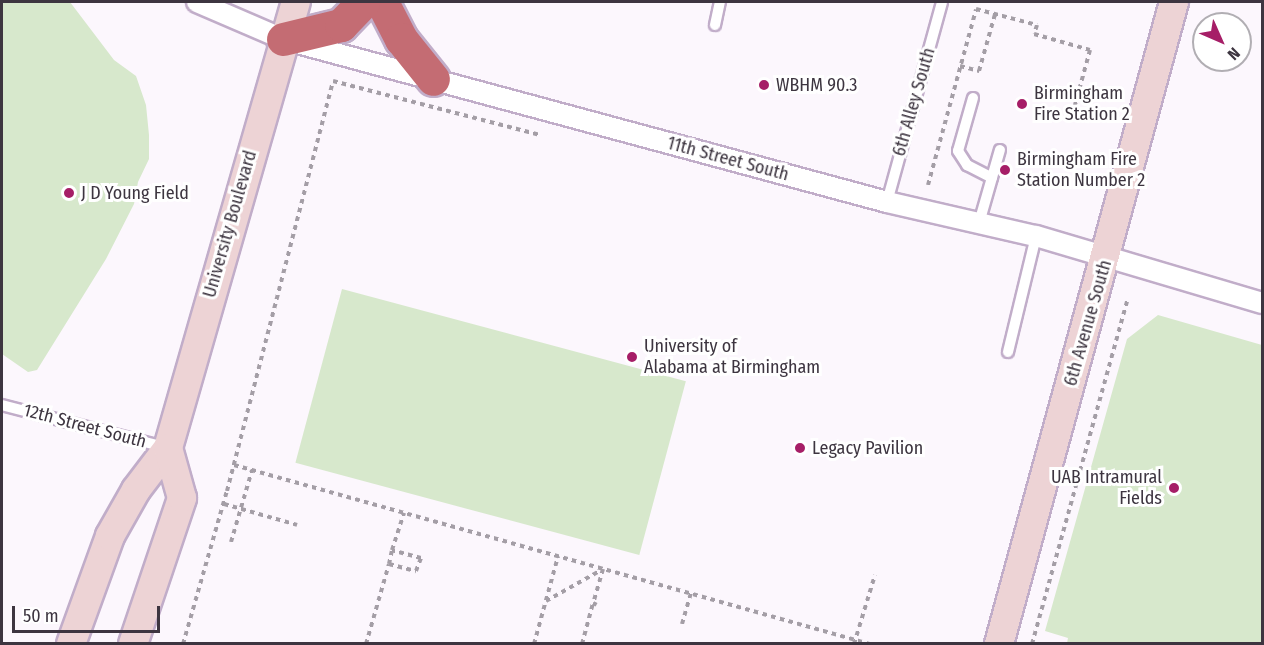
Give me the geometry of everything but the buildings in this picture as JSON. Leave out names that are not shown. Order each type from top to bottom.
[{"type":"highway","points":[[283,39],[341,25],[363,2]]},
{"type":"highway","points":[[382,2],[401,39],[433,79]]},
{"type":"main road","name":"University Boulevard","points":[[71,644],[110,536],[136,490],[168,448],[283,39],[296,2]]},
{"type":"main road","name":"6th Avenue South","points":[[999,644],[1107,258],[1174,2]]},
{"type":"main road","points":[[133,644],[182,498],[168,448]]},
{"type":"street","name":"11th Street South","points":[[197,2],[283,39],[887,202],[1036,236],[1263,303]]},
{"type":"lane","points":[[715,25],[720,2]]},
{"type":"lane","name":"6th Alley South","points":[[887,202],[942,2]]},
{"type":"lane","points":[[973,98],[958,151],[967,165],[992,178]]},
{"type":"lane","points":[[979,223],[1000,150]]},
{"type":"lane","points":[[1008,352],[1036,236]]},
{"type":"lane","name":"12th Street South","points":[[2,405],[168,448]]},
{"type":"path","points":[[928,185],[976,9],[1036,25],[1034,34],[1090,50],[1075,105]]},
{"type":"path","points":[[960,66],[979,71],[995,14]]},
{"type":"path","points":[[183,644],[224,504],[333,81],[541,135]]},
{"type":"path","points":[[1032,644],[1128,299]]},
{"type":"path","points":[[234,465],[870,644]]},
{"type":"path","points":[[231,542],[252,470]]},
{"type":"path","points":[[224,504],[297,525]]},
{"type":"path","points":[[366,644],[404,513]]},
{"type":"path","points":[[389,564],[416,571],[421,558],[392,550]]},
{"type":"path","points":[[534,644],[558,556]]},
{"type":"path","points":[[546,602],[603,568]]},
{"type":"path","points":[[582,644],[595,604],[603,568]]},
{"type":"path","points":[[855,641],[875,575]]},
{"type":"path","points":[[682,624],[691,593]]},
{"type":"green space","name":"J D Young Field","points":[[2,2],[70,2],[114,60],[136,76],[146,105],[149,135],[149,159],[138,182],[134,204],[106,259],[37,370],[28,372],[2,354]]},
{"type":"green space","points":[[342,289],[686,381],[639,555],[295,463]]},
{"type":"green space","name":"UAB Intramural Fields","points":[[1158,315],[1262,345],[1262,643],[1067,643],[1068,638],[1045,631],[1127,339]]},
{"type":"place","name":"WBHM 90.3","points":[[764,85]]},
{"type":"place","name":"Birmingham Fire Station 2","points":[[1022,104]]},
{"type":"place","name":"Birmingham Fire Station Number 2","points":[[1005,170]]},
{"type":"place","name":"J D Young Field","points":[[69,193]]},
{"type":"place","name":"University of Alabama at Birmingham","points":[[632,357]]},
{"type":"place","name":"Legacy Pavilion","points":[[800,448]]},
{"type":"place","name":"UAB Intramural Fields","points":[[1174,488]]}]
